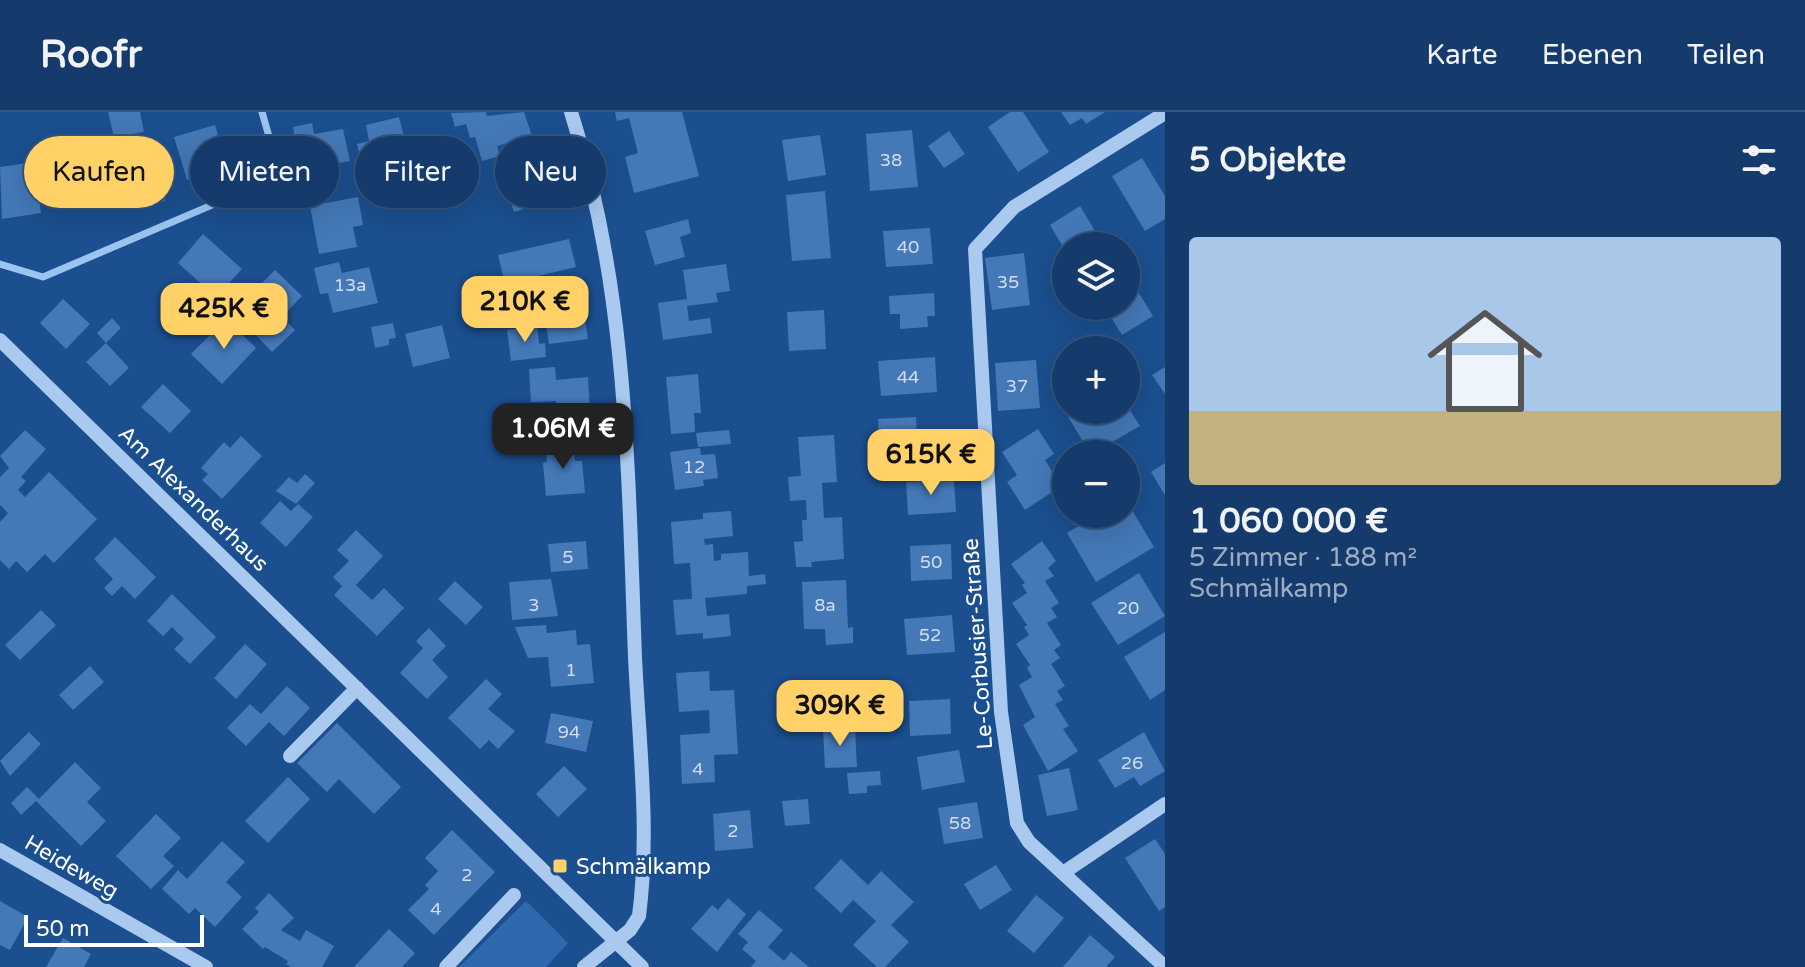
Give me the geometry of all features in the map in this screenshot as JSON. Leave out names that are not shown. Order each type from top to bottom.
[{"type":"street","points":[[571,112],[604,237],[621,354],[630,503],[641,898],[639,916],[616,942],[584,967]]},
{"type":"street","name":"Le-Corbusier-Straße","points":[[1165,113],[1014,207],[975,249],[1001,712],[1017,823],[1029,842],[1165,967]]},
{"type":"street","name":"Am Alexanderhaus","points":[[0,340],[642,967]]},
{"type":"street","points":[[290,756],[357,688]]},
{"type":"street","points":[[1063,873],[1165,804]]},
{"type":"street","name":"Heideweg","points":[[0,850],[206,967]]},
{"type":"street","points":[[446,967],[514,895]]},
{"type":"shaded area","points":[[526,901],[568,943],[546,967],[459,967]]},
{"type":"building","points":[[108,112],[140,112],[144,132],[114,136]]},
{"type":"building","points":[[486,112],[487,116],[524,112],[532,136],[495,136],[495,157],[482,161],[479,136],[469,136],[466,124],[455,127],[451,113]]},
{"type":"building","points":[[615,112],[682,112],[699,176],[634,193],[625,157],[638,153],[629,118],[617,121]]},
{"type":"building","points":[[1010,112],[1023,112],[1049,152],[1018,172],[988,127]]},
{"type":"building","points":[[1061,112],[1105,112],[1086,124],[1082,118],[1070,125]]},
{"type":"building","points":[[399,117],[404,136],[368,136],[366,125]]},
{"type":"building","points":[[312,123],[314,134],[343,129],[350,161],[339,163],[339,136],[295,136],[293,127]]},
{"type":"building","points":[[215,125],[218,136],[190,136],[190,179],[187,180],[174,137]]},
{"type":"building","points":[[912,130],[918,187],[870,191],[866,134]]},
{"type":"building","points":[[949,131],[965,154],[944,168],[928,146]]},
{"type":"building","points":[[820,135],[826,175],[788,181],[782,140]]},
{"type":"building","points":[[1142,158],[1165,196],[1165,219],[1145,231],[1112,176]]},
{"type":"building","points":[[24,163],[24,208],[40,208],[41,213],[2,219],[0,167]]},
{"type":"building","points":[[825,191],[831,258],[792,261],[786,195]]},
{"type":"building","points":[[355,198],[355,208],[360,208],[363,225],[353,227],[357,247],[319,254],[310,208],[339,208],[339,201]]},
{"type":"building","points":[[1080,206],[1096,232],[1054,232],[1050,225]]},
{"type":"building","points":[[688,219],[691,233],[680,237],[685,257],[655,265],[645,231]]},
{"type":"building","points":[[930,228],[933,264],[886,267],[883,231]]},
{"type":"building","points":[[203,234],[242,269],[216,297],[178,263]]},
{"type":"building","points":[[569,239],[576,267],[505,284],[498,255]]},
{"type":"building","points":[[1024,253],[1030,305],[992,310],[985,258]]},
{"type":"building","points":[[339,262],[342,273],[369,267],[378,303],[333,313],[328,293],[320,294],[314,268]]},
{"type":"building","points":[[726,264],[730,291],[716,293],[718,302],[687,306],[689,321],[710,318],[712,333],[663,340],[658,303],[687,299],[683,270]]},
{"type":"building","points":[[275,270],[302,296],[282,317],[295,330],[272,352],[254,333],[273,309],[254,291]]},
{"type":"building","points":[[934,293],[935,316],[927,316],[928,327],[900,329],[900,314],[890,314],[889,296]]},
{"type":"building","points":[[1140,295],[1153,316],[1122,335],[1113,320],[1140,320]]},
{"type":"building","points":[[63,299],[90,324],[66,349],[40,323]]},
{"type":"building","points":[[583,307],[588,339],[549,344],[544,312]]},
{"type":"building","points":[[824,310],[826,349],[789,351],[787,312]]},
{"type":"building","points":[[112,318],[121,328],[106,343],[97,333]]},
{"type":"building","points":[[226,319],[256,348],[222,384],[191,354]]},
{"type":"building","points":[[393,323],[396,338],[389,339],[389,345],[375,348],[371,327]]},
{"type":"building","points":[[442,325],[450,358],[413,367],[405,334]]},
{"type":"building","points":[[537,326],[539,344],[545,343],[546,357],[511,361],[507,330]]},
{"type":"building","points":[[106,343],[129,368],[110,386],[86,362]]},
{"type":"building","points":[[935,357],[937,392],[881,396],[878,361]]},
{"type":"building","points":[[1036,360],[1040,408],[998,411],[995,363]]},
{"type":"building","points":[[555,367],[556,380],[588,377],[590,411],[557,413],[556,401],[531,402],[529,369]]},
{"type":"building","points":[[1165,367],[1165,394],[1152,375]]},
{"type":"building","points":[[698,374],[701,413],[694,413],[695,432],[671,434],[666,377]]},
{"type":"building","points":[[163,384],[191,411],[170,433],[141,407]]},
{"type":"building","points":[[546,409],[548,433],[513,437],[511,413]]},
{"type":"building","points":[[916,417],[918,459],[880,461],[878,419]]},
{"type":"building","points":[[1072,424],[1140,426],[1116,440],[1082,440]]},
{"type":"building","points":[[1038,429],[1052,451],[1052,455],[1045,460],[1052,471],[1052,492],[1025,510],[1007,482],[1017,475],[1002,452]]},
{"type":"building","points":[[25,430],[46,449],[21,477],[26,481],[18,490],[25,497],[49,472],[97,519],[54,563],[45,554],[27,572],[16,561],[9,569],[0,560],[0,522],[8,513],[0,505],[0,477],[9,468],[0,456]]},
{"type":"building","points":[[729,430],[731,444],[698,447],[696,433]]},
{"type":"building","points":[[834,435],[837,482],[822,483],[824,518],[842,517],[844,559],[811,562],[812,567],[796,567],[794,542],[803,541],[802,520],[807,520],[806,500],[790,501],[788,477],[801,476],[798,437]]},
{"type":"building","points":[[241,436],[262,456],[222,499],[202,480],[208,474],[201,468],[224,442],[230,448]]},
{"type":"building","points":[[573,442],[575,461],[582,461],[585,493],[546,496],[543,463],[547,462],[546,445]]},
{"type":"building","points":[[700,448],[701,455],[715,454],[718,478],[703,480],[704,486],[675,490],[670,452]]},
{"type":"building","points":[[1165,463],[1165,495],[1151,472]]},
{"type":"building","points":[[305,474],[315,483],[296,504],[276,491],[289,477],[297,483]]},
{"type":"building","points":[[954,479],[956,512],[908,515],[906,482]]},
{"type":"building","points":[[280,501],[291,511],[298,504],[313,517],[286,547],[260,523]]},
{"type":"building","points":[[731,511],[733,536],[704,539],[705,545],[713,544],[714,561],[721,560],[721,554],[748,552],[749,576],[765,574],[766,584],[747,586],[747,594],[705,598],[707,616],[729,614],[731,636],[703,639],[703,633],[676,635],[673,600],[692,599],[690,563],[674,564],[671,522],[703,519],[703,513]]},
{"type":"building","points":[[1140,524],[1154,547],[1096,582],[1067,533],[1075,528],[1140,528]]},
{"type":"building","points":[[356,530],[383,556],[356,585],[372,600],[384,588],[404,608],[377,636],[334,595],[342,586],[333,577],[349,561],[337,550]]},
{"type":"building","points":[[115,537],[156,577],[135,599],[122,586],[112,596],[104,588],[113,579],[94,559]]},
{"type":"building","points":[[586,541],[588,569],[551,572],[548,544]]},
{"type":"building","points":[[1042,541],[1056,561],[1048,568],[1054,576],[1045,581],[1059,603],[1051,608],[1057,617],[1047,623],[1061,645],[1054,650],[1060,658],[1051,664],[1065,686],[1057,691],[1063,700],[1055,704],[1069,726],[1063,729],[1078,751],[1048,771],[1023,725],[1035,717],[1019,685],[1032,677],[1027,668],[1030,665],[1016,644],[1029,635],[1024,627],[1027,625],[1012,603],[1027,593],[1022,585],[1025,583],[1011,564]]},
{"type":"building","points":[[951,544],[952,579],[911,581],[910,546]]},
{"type":"building","points":[[1139,573],[1165,616],[1118,645],[1091,603]]},
{"type":"building","points":[[551,579],[558,616],[512,620],[509,582]]},
{"type":"building","points":[[846,580],[848,628],[853,627],[853,643],[826,645],[825,629],[804,629],[802,582]]},
{"type":"building","points":[[455,581],[483,607],[466,625],[438,599]]},
{"type":"building","points":[[172,594],[216,637],[190,664],[174,649],[184,639],[172,627],[163,636],[147,621]]},
{"type":"building","points":[[41,610],[56,625],[20,660],[5,645]]},
{"type":"building","points":[[952,615],[955,652],[907,655],[904,619]]},
{"type":"building","points":[[546,625],[547,633],[576,630],[577,645],[590,644],[594,683],[551,687],[548,657],[528,658],[515,627]]},
{"type":"building","points":[[429,628],[446,646],[432,660],[448,677],[427,699],[400,673],[423,648],[416,641]]},
{"type":"building","points":[[1165,632],[1165,690],[1150,700],[1124,657]]},
{"type":"building","points":[[245,644],[267,664],[236,699],[214,678]]},
{"type":"building","points":[[90,666],[104,682],[73,710],[59,695]]},
{"type":"building","points":[[709,671],[710,691],[734,690],[738,754],[714,755],[715,782],[682,784],[680,735],[710,733],[709,710],[679,712],[676,673]]},
{"type":"building","points":[[486,679],[502,694],[488,709],[515,731],[498,749],[489,740],[480,749],[448,718]]},
{"type":"building","points":[[287,686],[310,708],[284,736],[269,722],[246,746],[227,728],[250,704],[261,714]]},
{"type":"building","points":[[950,699],[951,734],[910,736],[909,701]]},
{"type":"building","points":[[551,713],[593,721],[586,752],[545,743]]},
{"type":"building","points":[[337,723],[401,787],[374,814],[339,779],[327,792],[297,763]]},
{"type":"building","points":[[855,728],[857,767],[825,768],[823,730]]},
{"type":"building","points":[[29,732],[41,744],[10,776],[0,761]]},
{"type":"building","points":[[1144,732],[1165,771],[1140,786],[1134,777],[1115,788],[1098,760]]},
{"type":"building","points":[[959,750],[965,782],[922,790],[917,757]]},
{"type":"building","points":[[75,762],[101,788],[87,802],[106,821],[81,846],[36,801],[21,815],[11,803],[27,787],[39,799]]},
{"type":"building","points":[[564,766],[587,789],[558,817],[536,794]]},
{"type":"building","points":[[1069,768],[1078,810],[1047,816],[1038,775]]},
{"type":"building","points":[[880,771],[881,785],[867,786],[867,793],[849,794],[847,773]]},
{"type":"building","points":[[288,777],[310,799],[268,843],[245,821]]},
{"type":"building","points":[[808,799],[810,824],[785,826],[782,801]]},
{"type":"building","points":[[977,802],[983,838],[944,844],[938,808]]},
{"type":"building","points":[[750,810],[753,848],[715,851],[713,814]]},
{"type":"building","points":[[156,814],[181,838],[163,856],[174,866],[151,889],[116,856]]},
{"type":"building","points":[[452,830],[495,872],[434,935],[408,910],[429,889],[425,885],[438,871],[425,858]]},
{"type":"building","points":[[1155,839],[1165,854],[1165,907],[1159,911],[1125,858]]},
{"type":"building","points":[[222,841],[245,862],[226,882],[242,897],[215,927],[195,908],[189,914],[162,889],[178,870],[187,879]]},
{"type":"building","points":[[841,859],[868,885],[881,871],[914,902],[891,925],[909,942],[885,967],[877,967],[853,945],[876,921],[853,900],[841,913],[814,888]]},
{"type":"building","points":[[996,865],[1012,890],[980,910],[964,884]]},
{"type":"building","points":[[269,893],[294,918],[281,930],[300,941],[306,930],[334,946],[322,967],[291,967],[286,964],[288,961],[265,947],[263,949],[242,929],[259,912],[255,908]]},
{"type":"building","points":[[1036,895],[1064,918],[1034,953],[1007,931]]},
{"type":"building","points":[[728,898],[746,914],[717,952],[691,929],[712,905],[718,910]]},
{"type":"building","points":[[0,901],[28,917],[10,950],[0,945]]},
{"type":"building","points":[[759,910],[783,930],[768,947],[784,961],[791,952],[809,967],[751,967],[756,961],[742,949],[748,942],[738,934]]},
{"type":"building","points":[[389,929],[415,953],[402,967],[354,967]]},
{"type":"building","points":[[1090,935],[1115,957],[1106,967],[1063,967]]},
{"type":"building","points":[[63,938],[91,954],[84,967],[46,967]]},
{"type":"waterway","points":[[0,264],[43,277],[212,205],[268,159],[270,140],[262,112]]},
{"type":"place","name":"Schmälkamp","points":[[560,866]]}]
